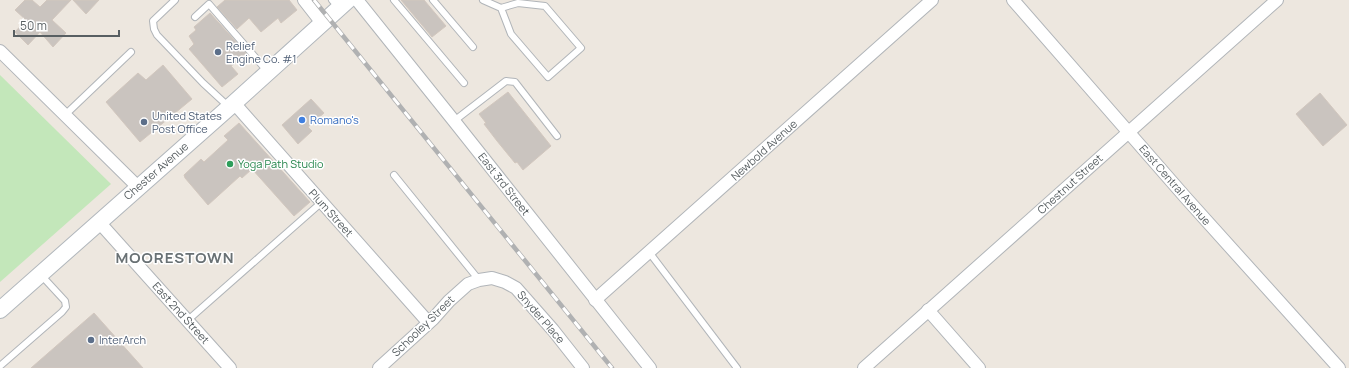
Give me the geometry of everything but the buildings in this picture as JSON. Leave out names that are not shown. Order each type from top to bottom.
[{"type":"main road","name":"Chester Avenue","points":[[0,310],[268,72],[322,23],[340,3]]},
{"type":"street","points":[[304,0],[322,23]]},
{"type":"street","name":"East 3rd Street","points":[[356,0],[650,368]]},
{"type":"street","name":"Newbold Avenue","points":[[595,300],[932,0]]},
{"type":"street","name":"East Central Avenue","points":[[1013,0],[1339,368]]},
{"type":"street","name":"Chestnut Street","points":[[864,368],[1277,0]]},
{"type":"street","points":[[0,51],[138,187]]},
{"type":"street","name":"Plum Street","points":[[231,105],[322,202],[428,322]]},
{"type":"street","name":"East 2nd Street","points":[[99,222],[230,368]]},
{"type":"street","name":"Snyder Place","points":[[474,282],[492,278],[505,282],[516,288],[553,330],[583,368]]},
{"type":"street","name":"Schooley Street","points":[[379,368],[433,319],[449,301],[474,282]]},
{"type":"street","points":[[928,310],[979,368]]},
{"type":"lane","points":[[176,0],[153,21],[154,29],[157,35],[203,83],[231,105]]},
{"type":"lane","points":[[394,0],[464,82]]},
{"type":"lane","points":[[433,0],[473,47]]},
{"type":"lane","points":[[483,0],[501,8],[518,3],[545,6],[581,48],[548,77],[511,34],[501,8]]},
{"type":"lane","points":[[194,17],[209,4],[268,72]]},
{"type":"lane","points":[[65,115],[131,52]]},
{"type":"lane","points":[[454,121],[506,81],[514,82],[557,136]]},
{"type":"lane","points":[[394,175],[474,282]]},
{"type":"lane","points":[[188,320],[322,202]]},
{"type":"lane","points":[[649,252],[737,368]]},
{"type":"lane","points":[[0,366],[66,307],[65,301],[40,274]]},
{"type":"green space","points":[[0,75],[111,184],[0,282]]},
{"type":"railway","points":[[314,0],[612,368]]},
{"type":"place","name":"Relief Engine Co. #1","points":[[218,52]]},
{"type":"place","name":"Romano's","points":[[302,120]]},
{"type":"place","name":"United States Post Office","points":[[144,122]]},
{"type":"place","name":"Yoga Path Studio","points":[[230,164]]},
{"type":"place","name":"InterArch","points":[[91,340]]},
{"type":"district","name":"MOORESTOWN","points":[[175,258]]}]
